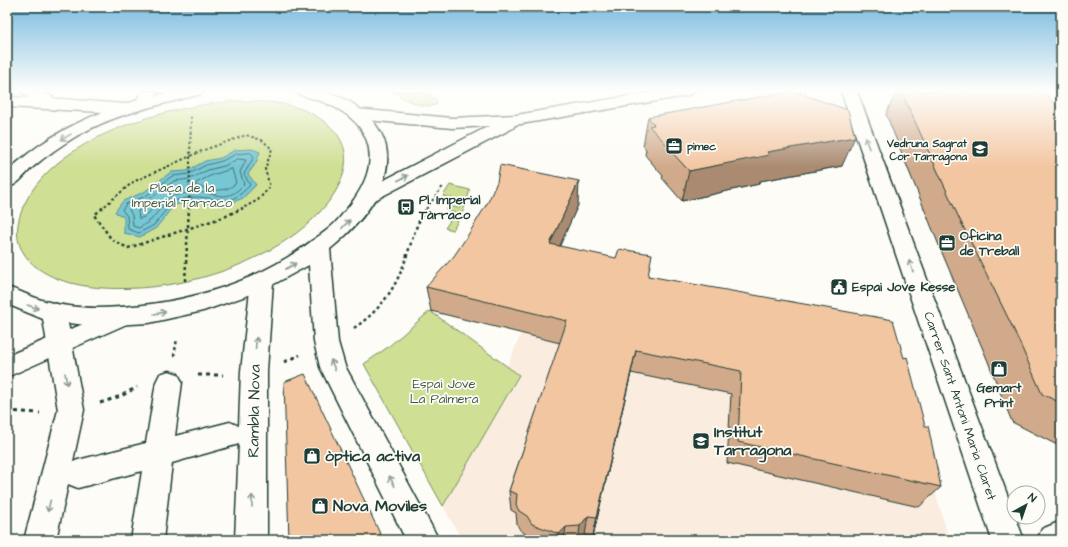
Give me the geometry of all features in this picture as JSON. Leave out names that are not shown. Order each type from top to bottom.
[{"type":"street","points":[[7,182],[27,163],[57,142],[90,124],[108,117]]},
{"type":"street","points":[[7,295],[26,305],[54,313],[86,317],[121,317],[161,312],[195,305],[236,292],[262,281],[319,248],[348,222],[368,196],[375,181],[378,168],[378,149],[372,132],[360,117]]},
{"type":"street","points":[[419,117],[452,123],[516,120],[536,117]]},
{"type":"street","name":"Carrer Sant Antoni Maria Claret","points":[[858,117],[1008,540]]},
{"type":"street","points":[[368,196],[430,164],[455,149],[516,120]]},
{"type":"street","points":[[319,248],[326,342],[333,367],[423,540]]},
{"type":"street","name":"Rambla Nova","points":[[251,540],[254,371],[262,281]]},
{"type":"street","points":[[40,540],[71,410],[61,344],[54,313]]},
{"type":"street","points":[[7,367],[121,317]]},
{"type":"street","points":[[147,540],[159,453],[177,372]]},
{"type":"street","name":"Rambla Nova","points":[[78,474],[230,435]]},
{"type":"street","points":[[1053,540],[1061,537]]},
{"type":"path","points":[[185,282],[189,229],[191,117]]},
{"type":"path","points":[[246,135],[262,140],[272,149],[265,169],[270,187],[258,200],[224,217],[189,229],[128,248],[112,240],[94,215],[133,182],[191,156],[246,135]]},
{"type":"path","points":[[348,331],[366,321],[377,311],[394,289],[408,254],[415,227],[445,183]]},
{"type":"path","points":[[177,339],[177,372],[224,375]]},
{"type":"path","points":[[280,364],[304,353]]},
{"type":"path","points":[[97,404],[121,396],[141,386]]},
{"type":"path","points":[[7,411],[43,414]]},
{"type":"shaded area","name":"Institut Tarragona","points":[[544,281],[894,346],[949,540],[462,540],[443,506],[519,376],[507,367]]},
{"type":"green space","name":"Plaça de la Imperial Tarraco","points":[[150,117],[316,117],[333,129],[343,145],[345,161],[342,178],[333,195],[321,211],[307,225],[291,237],[248,261],[201,278],[152,287],[103,288],[69,283],[38,268],[23,252],[17,233],[23,207],[42,178],[64,158],[90,141],[119,128]]},
{"type":"green space","points":[[450,185],[470,190],[464,209],[453,230],[445,228],[455,213],[446,210],[449,206],[459,208],[464,201],[443,196]]},
{"type":"green space","name":"Espai Jove La Palmera","points":[[430,311],[519,375],[443,506],[364,364],[388,347]]},
{"type":"water","points":[[252,149],[260,152],[256,163],[248,174],[256,185],[243,198],[224,206],[196,201],[174,205],[156,228],[140,237],[124,233],[124,217],[115,212],[123,201],[144,192],[171,172],[187,171],[205,161],[221,158],[235,150]]},
{"type":"building","points":[[648,117],[850,117],[855,137],[767,152],[769,155],[689,171],[649,126],[654,125]]},
{"type":"building","points":[[913,117],[1061,117],[1061,403],[1042,394],[1014,330],[959,218]]},
{"type":"building","points":[[500,165],[579,181],[550,244],[616,258],[619,249],[652,254],[648,276],[893,320],[904,358],[907,357],[925,426],[928,426],[941,487],[738,442],[741,371],[636,350],[597,517],[588,516],[580,526],[566,527],[559,534],[532,524],[527,516],[519,511],[516,505],[517,494],[509,491],[567,321],[426,287],[454,256],[468,235],[488,202],[497,182]]},
{"type":"building","points":[[305,374],[383,540],[289,540],[284,382]]},
{"type":"place","name":"pimec","points":[[674,146]]},
{"type":"place","name":"Vedruna Sagrat Cor Tarragona","points":[[980,149]]},
{"type":"place","name":"Pl. Imperial Tàrraco","points":[[406,207]]},
{"type":"place","name":"Oficina de Treball","points":[[947,243]]},
{"type":"place","name":"Espai Jove Kesse","points":[[839,287]]},
{"type":"place","name":"Gemart Print","points":[[999,369]]},
{"type":"place","name":"Institut Tarragona","points":[[701,441]]},
{"type":"place","name":"òptica activa","points":[[312,456]]},
{"type":"place","name":"Nova Moviles","points":[[320,506]]}]
